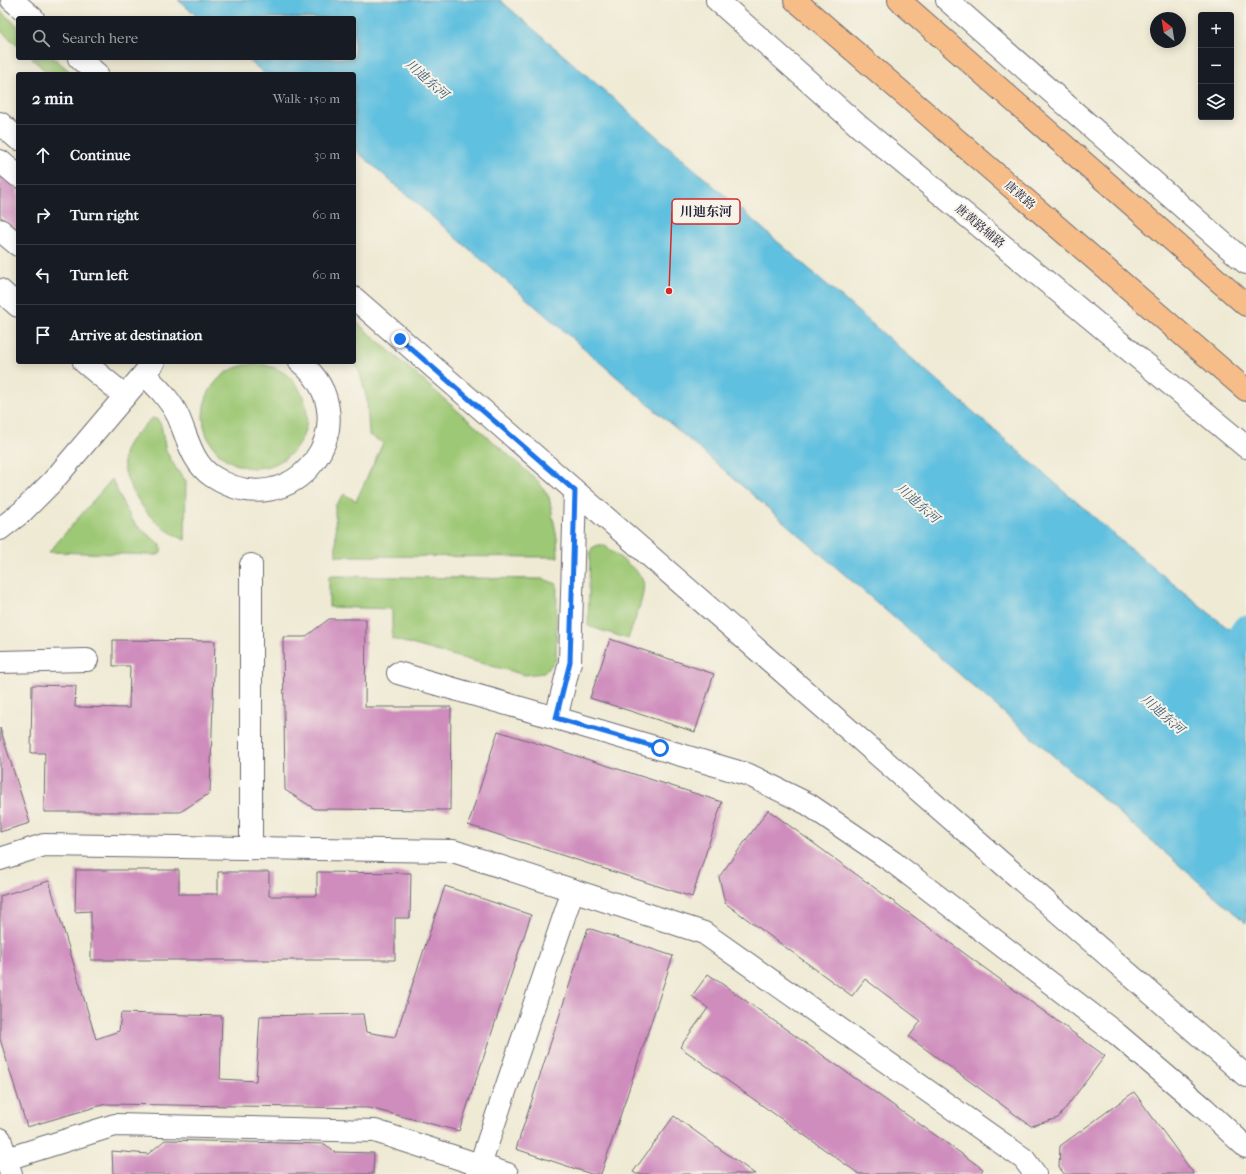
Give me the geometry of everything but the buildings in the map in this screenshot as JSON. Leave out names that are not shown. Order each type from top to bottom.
[{"type":"main road","name":"唐黄路","points":[[795,0],[1246,390]]},
{"type":"main road","points":[[899,0],[1246,304]]},
{"type":"street","points":[[12,0],[31,16]]},
{"type":"street","name":"唐黄路辅路","points":[[717,0],[862,128],[1246,447]]},
{"type":"street","points":[[947,0],[1246,263]]},
{"type":"street","points":[[80,60],[95,72]]},
{"type":"street","points":[[0,123],[16,137]]},
{"type":"street","points":[[0,160],[16,174]]},
{"type":"street","points":[[0,230],[16,243]]},
{"type":"street","points":[[0,290],[16,304]]},
{"type":"street","points":[[356,300],[1246,1076]]},
{"type":"street","points":[[86,364],[125,396]]},
{"type":"street","points":[[0,529],[17,516],[53,481],[151,365],[165,394],[178,415],[194,458],[210,475],[230,487],[254,491],[276,489],[298,478],[314,462],[326,440],[329,416],[324,392],[312,372],[302,364]]},
{"type":"street","points":[[556,718],[570,662],[575,491]]},
{"type":"street","points":[[251,565],[252,848]]},
{"type":"street","points":[[0,662],[87,660]]},
{"type":"street","points":[[398,673],[749,774],[808,804],[893,862],[1117,1034],[1246,1147]]},
{"type":"street","points":[[0,859],[44,845],[453,851],[704,933],[1024,1160],[1035,1174]]},
{"type":"street","points":[[479,1170],[573,890]]},
{"type":"street","points":[[0,1139],[6,1165],[115,1125],[375,1131],[479,1170],[507,1174]]},
{"type":"green space","points":[[0,11],[16,24],[16,44],[0,30]]},
{"type":"green space","points":[[33,60],[56,60],[71,72],[47,72]]},
{"type":"green space","points":[[356,322],[538,481],[549,497],[557,538],[558,557],[336,556],[335,506],[344,494],[356,501],[383,443],[369,435],[367,400],[360,373],[356,364]]},
{"type":"green space","points":[[255,364],[275,368],[284,373],[298,387],[303,396],[307,416],[303,436],[298,445],[284,459],[275,464],[255,468],[235,464],[226,459],[212,445],[207,436],[203,416],[207,396],[212,387],[226,373],[235,368]]},
{"type":"green space","points":[[152,418],[158,420],[161,425],[166,451],[177,470],[186,481],[185,540],[173,534],[150,516],[137,499],[127,479],[124,469],[123,459],[127,446],[133,437]]},
{"type":"green space","points":[[112,479],[125,508],[135,524],[161,545],[161,553],[158,555],[49,552]]},
{"type":"green space","points":[[598,545],[604,545],[636,572],[643,581],[644,586],[641,601],[628,639],[588,626],[590,553],[592,548]]},
{"type":"green space","points":[[329,576],[543,579],[557,584],[556,660],[544,673],[525,675],[392,639],[392,609],[329,607]]},
{"type":"water","points":[[178,0],[500,0],[1133,551],[1246,643],[1246,923],[356,151],[356,72],[263,72],[248,60],[356,60],[356,16],[197,16]]},
{"type":"waterway","points":[[1219,669],[1246,629]]},
{"type":"place","name":"川迪东河","points":[[669,291]]},
{"type":"route","points":[[400,339],[575,491],[570,662],[556,718],[660,748]]}]
